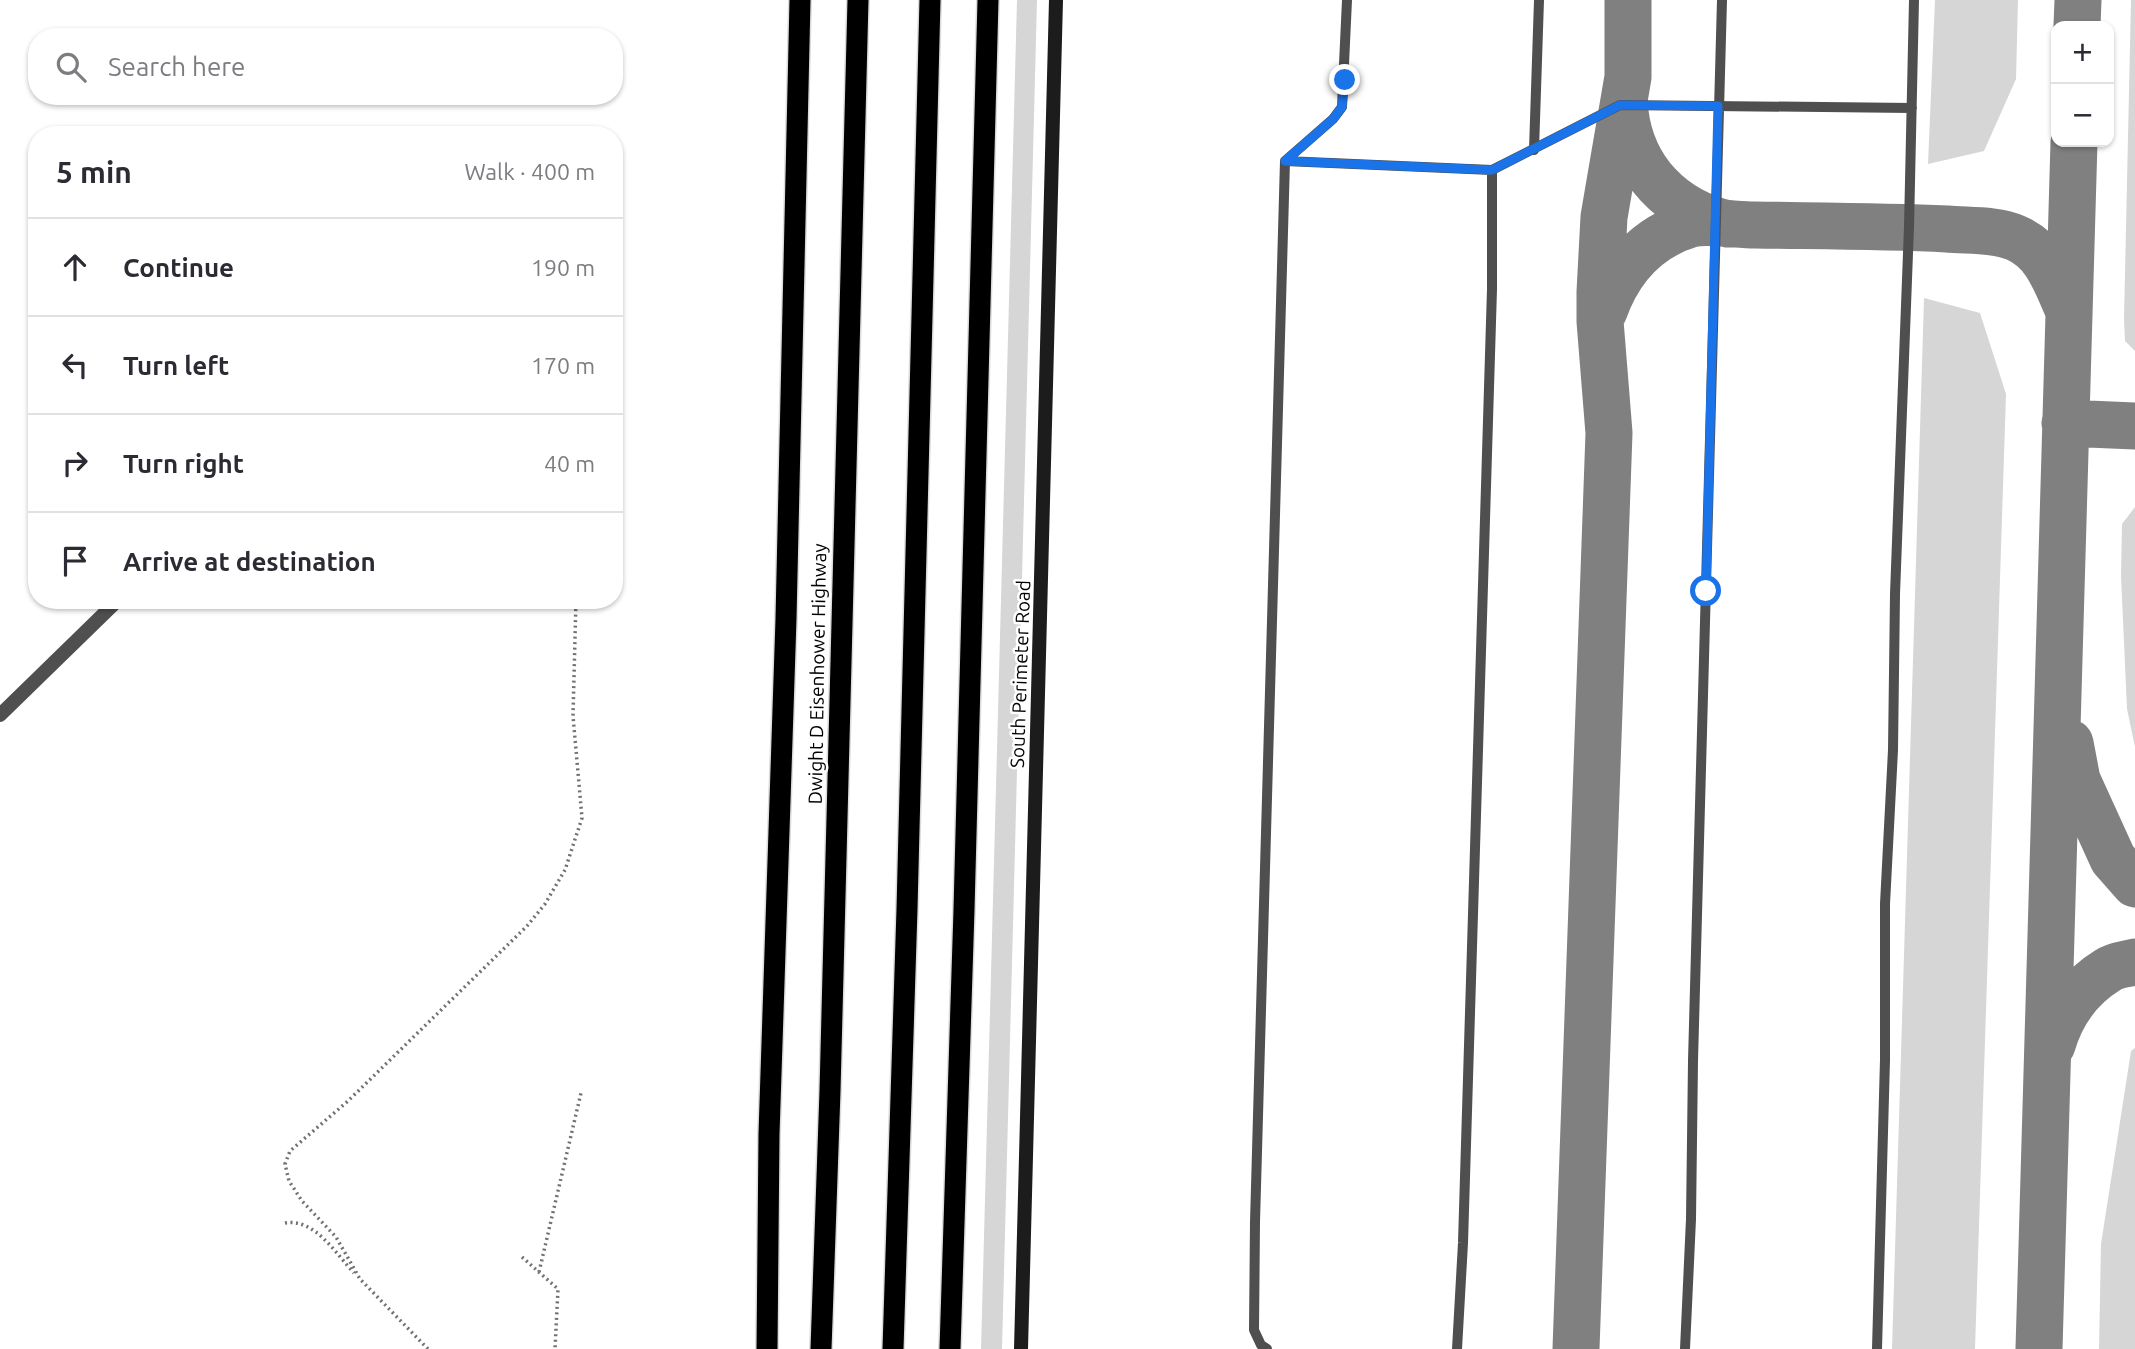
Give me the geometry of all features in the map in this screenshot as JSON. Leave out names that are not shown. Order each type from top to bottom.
[{"type":"highway","points":[[766,1349],[769,1134],[786,633],[800,0]]},
{"type":"highway","name":"Dwight D Eisenhower Highway","points":[[821,1349],[858,0]]},
{"type":"highway","points":[[893,1349],[903,1065],[930,0]]},
{"type":"highway","points":[[950,1349],[988,0]]},
{"type":"street","name":"South Perimeter Road","points":[[1021,1349],[1056,0]]},
{"type":"street","points":[[0,715],[109,609]]},
{"type":"lane","points":[[1267,1349],[1261,1345],[1254,1330],[1255,1222],[1285,161],[1333,119],[1342,107],[1348,0]]},
{"type":"lane","points":[[1534,150],[1539,0]]},
{"type":"lane","points":[[1685,1349],[1691,1219],[1722,0]]},
{"type":"lane","points":[[1877,1349],[1885,1060],[1885,904],[1893,750],[1914,0]]},
{"type":"lane","points":[[1285,161],[1492,170],[1620,105],[1912,108]]},
{"type":"lane","points":[[1457,1349],[1463,1243],[1492,289],[1492,170]]},
{"type":"path","points":[[360,1279],[336,1237],[302,1201],[289,1181],[285,1164],[290,1151],[348,1101],[527,926],[545,904],[565,870],[582,818],[573,716],[576,609]]},
{"type":"path","points":[[540,1272],[581,1093]]},
{"type":"path","points":[[285,1223],[294,1222],[314,1230],[428,1349]]},
{"type":"path","points":[[522,1256],[558,1289],[555,1349]]},
{"type":"shaded area","points":[[1017,0],[1037,0],[1002,1349],[981,1349]]},
{"type":"shaded area","points":[[1935,0],[2018,0],[2016,79],[1984,151],[1928,164]]},
{"type":"shaded area","points":[[2131,0],[2135,0],[2135,351],[2125,341],[2124,319]]},
{"type":"shaded area","points":[[1924,298],[1980,313],[2006,394],[1975,1349],[1892,1349]]},
{"type":"shaded area","points":[[2135,507],[2135,747],[2127,709],[2121,576],[2122,524]]},
{"type":"shaded area","points":[[2135,1048],[2135,1349],[2099,1349],[2101,1244],[2131,1051]]},
{"type":"taxiway","points":[[1576,1349],[1609,433],[1600,292],[1604,217],[1628,77],[1628,0]]},
{"type":"taxiway","points":[[2077,21],[2078,0]]},
{"type":"taxiway","points":[[1625,112],[1636,152],[1658,185],[1689,209],[1728,224]]},
{"type":"taxiway","points":[[2039,1349],[2074,147]]},
{"type":"taxiway","points":[[1604,311],[1627,268],[1648,246],[1675,230],[1705,222],[1923,228],[1999,233],[2016,238],[2035,250],[2054,277],[2068,309]]},
{"type":"taxiway","points":[[2065,423],[2135,426]]},
{"type":"taxiway","points":[[2070,743],[2077,780],[2113,859],[2135,884]]},
{"type":"taxiway","points":[[2052,1045],[2066,1012],[2080,993],[2111,968],[2135,962]]},
{"type":"route","points":[[1345,80],[1342,107],[1333,119],[1285,161],[1492,170],[1620,105],[1718,106],[1706,591]]}]
